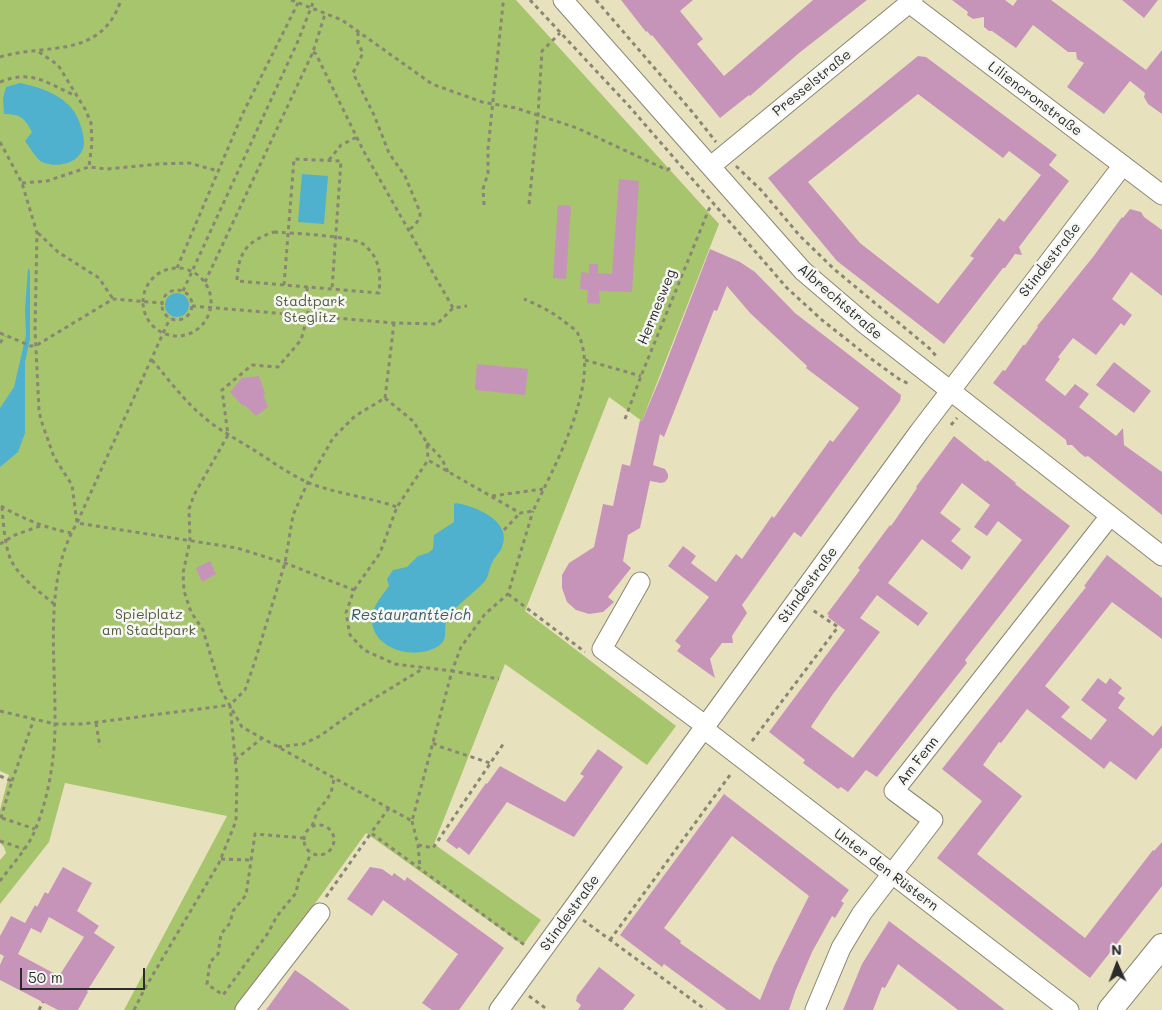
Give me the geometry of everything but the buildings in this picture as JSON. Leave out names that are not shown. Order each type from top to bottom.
[{"type":"main road","points":[[1110,1010],[1162,946]]},
{"type":"street","name":"Albrechtstraße","points":[[563,0],[803,271],[865,324],[1162,556]]},
{"type":"street","name":"Presselstraße","points":[[711,166],[911,2]]},
{"type":"street","name":"Liliencronstraße","points":[[911,2],[1162,195]]},
{"type":"street","name":"Stindestraße","points":[[499,1010],[950,391],[1123,165]]},
{"type":"street","name":"Am Fenn","points":[[815,1010],[841,948],[862,913],[933,820],[894,791],[1110,516]]},
{"type":"street","name":"Unter den Rüstern","points":[[640,582],[602,649],[1069,1010]]},
{"type":"street","points":[[245,1010],[320,913]]},
{"type":"path","points":[[0,57],[13,53],[70,46],[92,39],[104,28],[118,9],[121,0]]},
{"type":"path","points":[[291,0],[342,20],[432,84],[482,102],[516,108],[576,128],[667,170],[672,167]]},
{"type":"path","points":[[183,291],[294,50],[314,0]]},
{"type":"path","points":[[484,205],[483,189],[488,173],[488,149],[503,4],[506,0]]},
{"type":"path","points":[[596,0],[716,142]]},
{"type":"path","points":[[177,268],[243,113],[298,3]]},
{"type":"path","points":[[205,282],[313,52],[325,14]]},
{"type":"path","points":[[358,32],[358,43],[363,53],[353,73],[390,153],[405,176],[420,212],[418,221],[408,231]]},
{"type":"path","points":[[529,204],[542,51],[560,33]]},
{"type":"path","points":[[38,51],[58,65],[85,109],[90,123],[92,143],[89,167]]},
{"type":"path","points":[[313,52],[316,54],[356,137],[453,308]]},
{"type":"path","points":[[0,82],[16,77],[31,76],[76,96]]},
{"type":"path","points":[[329,161],[341,145],[356,137]]},
{"type":"path","points":[[0,142],[22,184],[37,233],[35,320],[37,383],[41,420],[54,456],[72,486],[77,523]]},
{"type":"path","points":[[284,285],[294,159],[329,161],[341,162],[332,289]]},
{"type":"path","points":[[22,184],[47,181],[89,167],[107,168],[189,164],[218,171]]},
{"type":"path","points":[[740,170],[800,236],[834,269],[930,348],[942,362]]},
{"type":"path","name":"Hermesweg","points":[[625,419],[709,209],[714,205]]},
{"type":"path","points":[[274,232],[335,237],[362,243],[375,258],[381,275],[379,294],[237,281],[238,264],[250,244],[261,236],[274,232]]},
{"type":"path","points":[[37,233],[58,252],[99,278],[113,299]]},
{"type":"path","points":[[177,268],[191,271],[205,282],[211,299],[211,308],[205,322],[194,333],[184,336],[174,337],[164,334],[155,329],[148,321],[144,312],[143,301],[147,287],[157,275],[166,270],[177,268]]},
{"type":"path","points":[[307,287],[308,315],[301,340],[278,367],[252,365],[222,390],[228,435],[194,496],[189,509],[190,541],[183,572],[184,591],[191,612],[203,630],[222,690],[242,727],[412,820]]},
{"type":"path","points":[[174,290],[183,291],[190,297],[192,306],[184,318],[175,320],[164,312],[163,298],[174,290]]},
{"type":"path","points":[[0,333],[18,342],[31,346],[37,345],[113,299],[162,303]]},
{"type":"path","points":[[420,868],[418,845],[412,820],[452,671],[461,647],[485,614],[508,594],[533,511],[581,401],[585,360],[578,333],[554,312],[524,299]]},
{"type":"path","points":[[192,306],[394,323],[437,324],[453,308],[467,306]]},
{"type":"path","points":[[0,881],[32,837],[45,799],[52,763],[55,724],[56,583],[71,533],[170,318]]},
{"type":"path","points":[[385,398],[394,323]]},
{"type":"path","points":[[0,343],[5,336]]},
{"type":"path","points":[[152,360],[188,403],[228,435],[308,482],[349,495],[372,498],[397,507]]},
{"type":"path","points":[[585,360],[641,376]]},
{"type":"path","points":[[385,398],[413,421],[427,443],[442,459],[448,472]]},
{"type":"path","points":[[0,711],[55,724],[96,723],[230,705],[245,690],[251,673],[285,563],[293,515],[308,482],[333,438],[355,416],[385,398]]},
{"type":"path","points":[[951,425],[958,417]]},
{"type":"path","points":[[427,443],[428,460],[397,507],[380,553],[354,590],[346,613],[350,635],[364,650],[395,664],[499,679]]},
{"type":"path","points":[[428,460],[520,513]]},
{"type":"path","points":[[491,496],[543,489]]},
{"type":"path","points":[[1,506],[41,525],[71,533]]},
{"type":"path","points":[[1,506],[10,560],[31,586],[55,604]]},
{"type":"path","points":[[504,530],[520,513],[533,511]]},
{"type":"path","points":[[77,523],[237,548],[285,563],[354,590]]},
{"type":"path","points":[[0,544],[41,525]]},
{"type":"path","points":[[752,741],[838,628],[798,599]]},
{"type":"path","points":[[278,747],[304,744],[320,736],[360,708],[424,668]]},
{"type":"path","points":[[134,1010],[220,859],[236,821],[237,778],[230,705]]},
{"type":"path","points":[[34,719],[1,819],[35,829]]},
{"type":"path","points":[[96,723],[100,747]]},
{"type":"path","points":[[235,760],[262,738]]},
{"type":"path","points":[[433,743],[490,763]]},
{"type":"path","points":[[418,845],[433,848],[504,743]]},
{"type":"path","points":[[610,940],[730,775]]},
{"type":"path","points":[[0,776],[12,781]]},
{"type":"path","points":[[312,826],[327,827],[334,835],[331,849],[325,854],[318,855],[311,852],[305,846],[304,838],[312,826],[318,810],[331,793],[334,779]]},
{"type":"path","points":[[320,913],[321,904],[389,808]]},
{"type":"path","points":[[372,833],[527,946]]},
{"type":"path","points":[[304,838],[255,834],[246,895],[233,911],[230,922],[220,938],[218,954],[210,962],[207,984],[223,995],[248,964],[277,916],[296,893],[299,877],[305,868],[311,852]]},
{"type":"path","points":[[0,841],[24,849]]},
{"type":"path","points":[[220,859],[252,860]]},
{"type":"path","points":[[583,920],[706,1010]]},
{"type":"path","points":[[516,987],[548,1010]]},
{"type":"path","points":[[39,1010],[43,1002]]},
{"type":"green space","name":"Stadtpark Steglitz","points":[[0,0],[516,0],[719,224],[642,421],[609,397],[525,611],[676,726],[647,765],[505,664],[434,844],[541,920],[523,945],[366,833],[238,1010],[124,1010],[227,816],[65,783],[49,842],[0,904],[0,860],[6,853],[0,843],[0,810],[9,775],[0,771]]},
{"type":"water","points":[[20,83],[56,95],[73,110],[81,126],[84,143],[83,150],[74,160],[55,165],[42,162],[35,156],[25,141],[32,132],[26,123],[21,117],[4,114],[3,98],[6,87]]},
{"type":"water","points":[[302,174],[328,176],[324,224],[298,222]]},
{"type":"water","points":[[28,268],[30,271],[30,339],[25,362],[25,433],[18,452],[0,467],[0,408],[14,387],[26,335],[25,310]]},
{"type":"water","points":[[177,293],[186,296],[189,305],[186,314],[177,317],[168,314],[165,305],[168,296]]},
{"type":"water","name":"Restaurantteich","points":[[454,504],[482,511],[497,522],[504,538],[502,547],[490,567],[485,581],[447,619],[445,638],[440,645],[415,653],[395,649],[379,638],[374,630],[372,615],[375,606],[389,586],[387,579],[393,570],[407,567],[418,556],[428,553],[433,549],[434,535],[454,522]]},
{"type":"park label","name":"Spielplatz am Stadtpark","points":[[149,624]]}]
